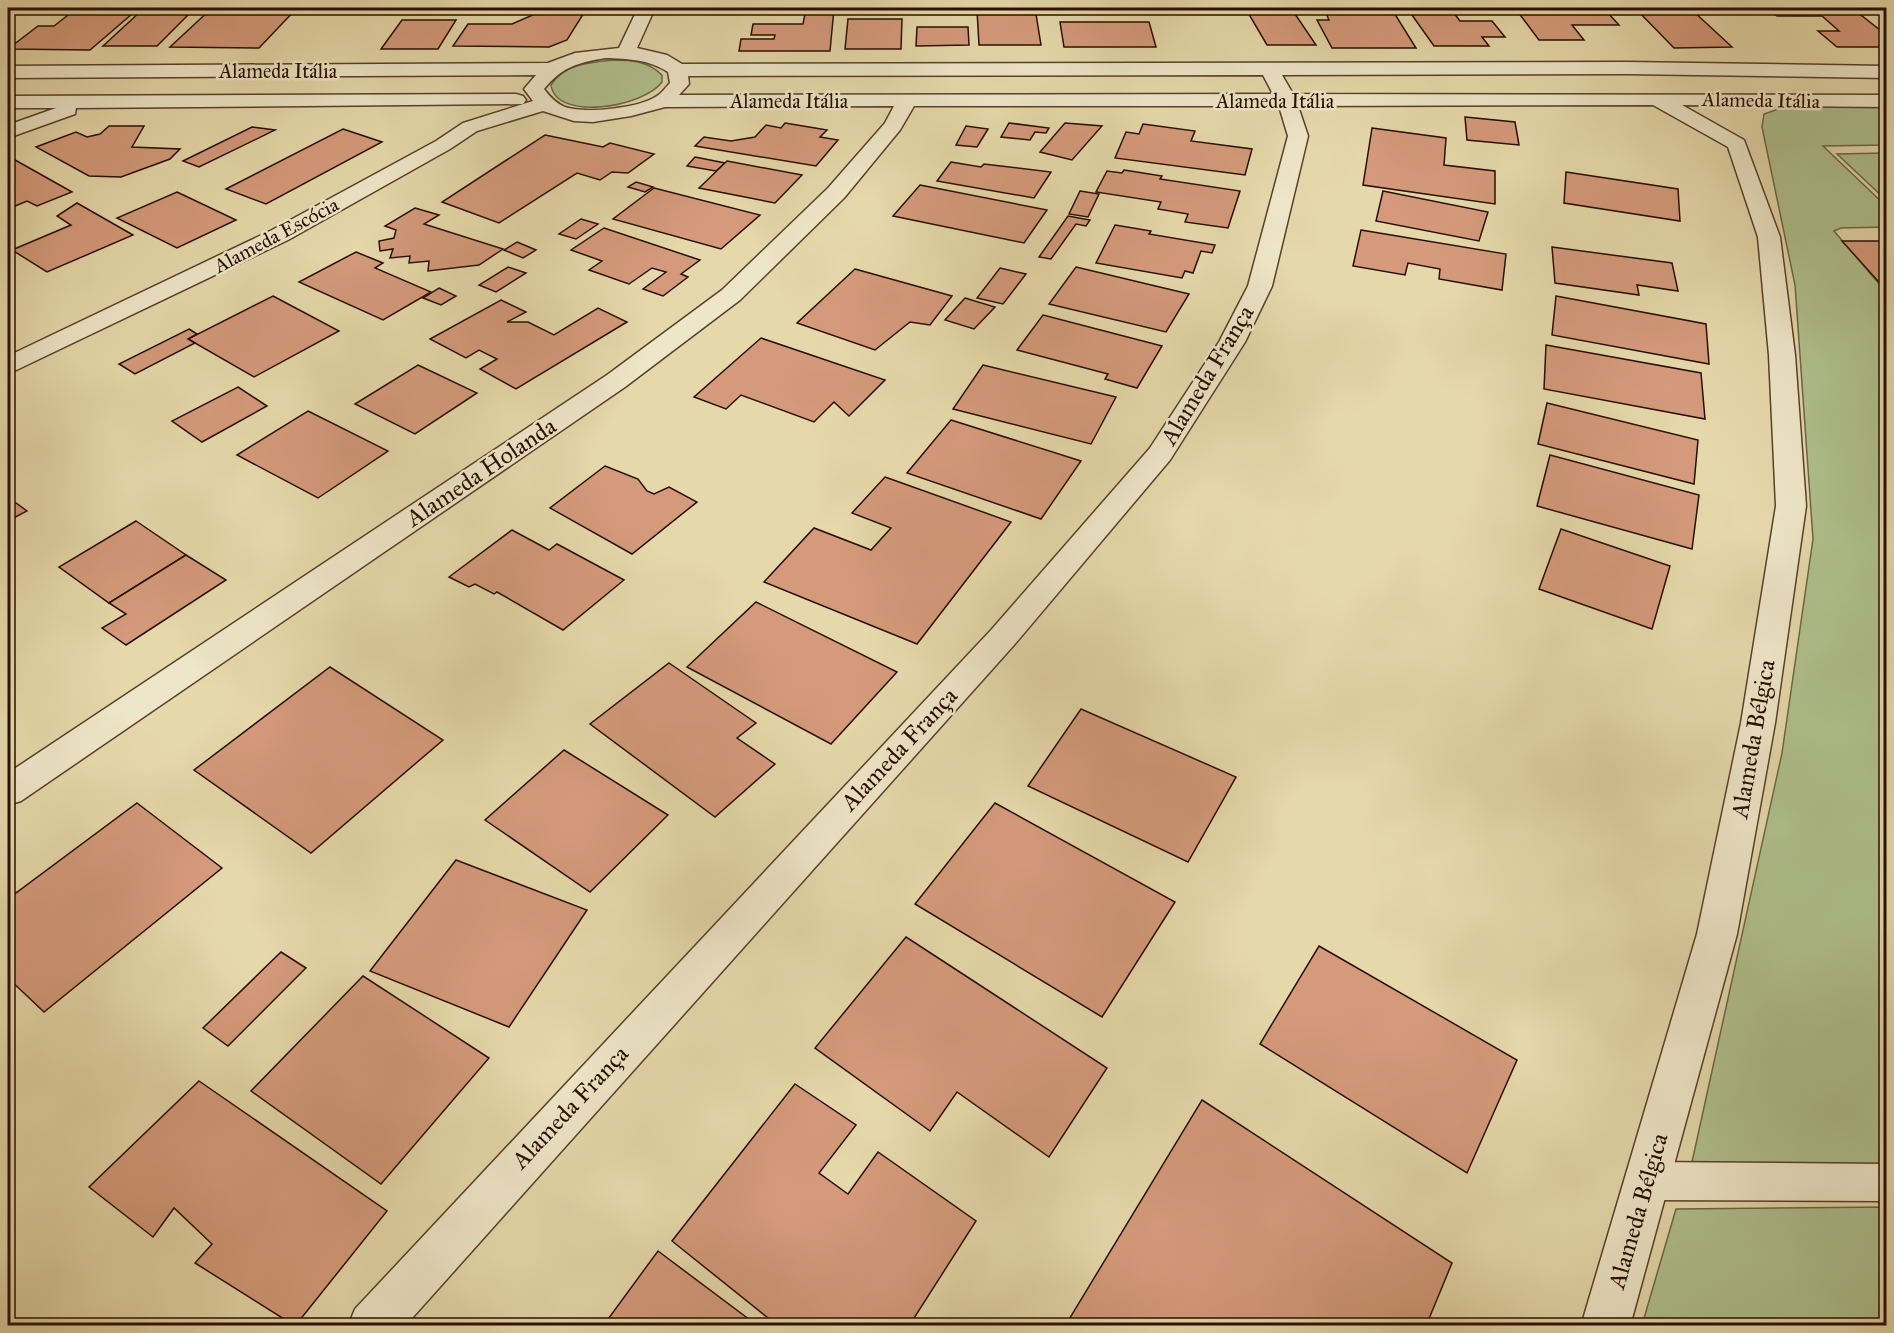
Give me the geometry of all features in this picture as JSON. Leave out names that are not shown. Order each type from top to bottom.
[{"type":"street","points":[[626,52],[646,8]]},
{"type":"street","points":[[541,102],[534,89],[538,79],[549,69],[584,56],[626,52],[660,57],[679,70],[682,77],[680,85],[663,101]]},
{"type":"street","points":[[1627,68],[1655,99],[1742,130],[1754,100]]},
{"type":"street","name":"Alameda Itália","points":[[679,70],[742,72],[1627,68],[1887,72]]},
{"type":"street","name":"Alameda Itália","points":[[8,72],[549,69]]},
{"type":"street","name":"Alameda França","points":[[372,1326],[1003,637],[1160,454],[1233,342],[1260,286],[1298,136],[1287,101],[1269,69]]},
{"type":"street","points":[[8,132],[88,102],[160,71]]},
{"type":"street","name":"Alameda Itália","points":[[8,102],[541,102],[564,112],[590,115],[630,112],[663,101],[1655,99],[1887,101]]},
{"type":"street","name":"Alameda Holanda","points":[[8,791],[616,381],[731,295],[836,193],[893,126],[908,100]]},
{"type":"street","name":"Alameda Escócia","points":[[8,366],[280,235],[443,145],[470,127],[541,102]]},
{"type":"street","name":"Alameda Bélgica","points":[[1605,1326],[1717,934],[1758,723],[1791,506],[1782,355],[1769,237],[1742,130]]},
{"type":"lane","points":[[1646,1181],[1887,1182]]},
{"type":"green space","points":[[613,60],[645,64],[662,75],[662,82],[652,91],[638,98],[602,107],[568,104],[556,97],[551,85],[563,73],[579,65]]},
{"type":"green space","points":[[1787,106],[1886,106],[1886,145],[1823,146],[1886,206],[1886,227],[1841,228],[1834,231],[1886,292],[1886,975],[1882,983],[1886,1169],[1690,1171],[1782,753],[1813,539],[1795,285],[1762,127],[1764,114]]},
{"type":"green space","points":[[1886,153],[1886,200],[1837,154]]},
{"type":"green space","points":[[1886,1207],[1886,1325],[1642,1325],[1676,1209]]},
{"type":"building","points":[[77,8],[139,8],[90,50],[8,49],[38,26],[54,26]]},
{"type":"building","points":[[212,8],[297,8],[259,48],[170,47]]},
{"type":"building","points":[[544,8],[587,8],[567,40],[549,47],[453,46],[468,24],[512,24]]},
{"type":"building","points":[[1018,8],[1035,8],[1041,45],[979,45],[977,10],[1018,10]]},
{"type":"building","points":[[1407,8],[1450,8],[1460,21],[1492,21],[1505,37],[1482,37],[1489,46],[1434,46]]},
{"type":"building","points":[[1767,8],[1820,8],[1825,12],[1857,12],[1880,30],[1886,30],[1886,47],[1837,47],[1818,31],[1839,31],[1822,16],[1777,16]]},
{"type":"building","points":[[806,9],[834,9],[830,51],[739,51],[741,39],[774,39],[775,35],[751,35],[753,24],[803,24]]},
{"type":"building","points":[[1637,10],[1692,10],[1732,47],[1674,48]]},
{"type":"building","points":[[141,11],[192,11],[157,46],[103,46]]},
{"type":"building","points":[[1247,11],[1293,11],[1316,45],[1267,45]]},
{"type":"building","points":[[1325,11],[1393,11],[1416,48],[1332,48],[1317,20],[1329,20]]},
{"type":"building","points":[[1518,12],[1607,12],[1619,25],[1572,25],[1584,40],[1539,40]]},
{"type":"building","points":[[848,19],[902,19],[901,49],[845,49]]},
{"type":"building","points":[[402,20],[456,20],[438,49],[381,49]]},
{"type":"building","points":[[1060,22],[1149,22],[1156,47],[1064,47]]},
{"type":"building","points":[[917,27],[968,27],[969,45],[916,46]]},
{"type":"building","points":[[1465,117],[1515,122],[1519,145],[1467,140]]},
{"type":"building","points":[[785,123],[827,130],[820,137],[838,140],[816,166],[695,146],[704,137],[731,141],[755,137],[766,125],[781,128]]},
{"type":"building","points":[[1009,123],[1049,128],[1046,133],[1035,132],[1030,140],[1001,137]]},
{"type":"building","points":[[1065,123],[1102,126],[1072,160],[1040,152]]},
{"type":"building","points":[[1143,124],[1195,131],[1191,141],[1252,149],[1245,175],[1115,158],[1126,132],[1139,134]]},
{"type":"building","points":[[109,126],[144,126],[132,147],[180,149],[170,159],[121,177],[89,176],[36,147],[76,132],[87,137],[100,134]]},
{"type":"building","points":[[966,126],[988,129],[977,147],[956,145]]},
{"type":"building","points":[[252,127],[275,130],[199,167],[183,161]]},
{"type":"building","points":[[1372,128],[1446,138],[1444,165],[1495,171],[1495,204],[1363,185]]},
{"type":"building","points":[[343,129],[382,142],[266,204],[226,189]]},
{"type":"building","points":[[545,135],[603,147],[610,143],[654,154],[628,173],[612,172],[600,180],[577,173],[499,223],[442,202]]},
{"type":"building","points":[[8,156],[72,192],[37,206],[27,201],[8,209]]},
{"type":"building","points":[[695,157],[725,163],[716,171],[687,166]]},
{"type":"building","points":[[727,161],[802,175],[775,203],[699,188]]},
{"type":"building","points":[[951,162],[981,167],[984,164],[1051,172],[1034,198],[937,181]]},
{"type":"building","points":[[1124,170],[1162,176],[1160,179],[1240,191],[1228,228],[1185,222],[1188,214],[1158,209],[1161,202],[1096,192],[1107,171],[1122,173]]},
{"type":"building","points":[[1566,172],[1678,189],[1680,221],[1564,203]]},
{"type":"building","points":[[636,182],[653,187],[645,192],[628,187]]},
{"type":"building","points":[[920,185],[1047,210],[1024,243],[893,216]]},
{"type":"building","points":[[654,188],[760,215],[721,249],[613,219]]},
{"type":"building","points":[[1080,191],[1099,194],[1088,217],[1069,214]]},
{"type":"building","points":[[1383,191],[1488,212],[1479,241],[1376,221]]},
{"type":"building","points":[[177,192],[236,220],[177,248],[117,218]]},
{"type":"building","points":[[77,203],[133,235],[47,272],[12,250],[71,225],[57,216]]},
{"type":"building","points":[[415,208],[439,215],[424,224],[503,249],[479,265],[428,271],[429,261],[409,263],[410,256],[390,258],[393,249],[380,251],[379,241],[394,238],[396,230],[385,226]]},
{"type":"building","points":[[1068,216],[1090,220],[1086,226],[1076,224],[1051,259],[1039,257]]},
{"type":"building","points":[[581,219],[598,224],[576,239],[559,234]]},
{"type":"building","points":[[1115,225],[1151,231],[1149,234],[1215,245],[1212,253],[1201,251],[1193,273],[1185,271],[1182,278],[1096,263]]},
{"type":"building","points":[[604,228],[700,260],[681,274],[688,277],[663,296],[643,289],[666,272],[652,268],[629,284],[589,270],[602,261],[571,250]]},
{"type":"building","points":[[1361,230],[1506,254],[1502,290],[1439,279],[1440,269],[1408,263],[1405,275],[1353,266]]},
{"type":"building","points":[[1842,241],[1886,241],[1886,290]]},
{"type":"building","points":[[517,242],[536,250],[523,258],[504,250]]},
{"type":"building","points":[[1552,247],[1672,263],[1678,291],[1637,285],[1639,295],[1555,283]]},
{"type":"building","points":[[356,252],[383,263],[375,268],[431,292],[383,320],[299,282]]},
{"type":"building","points":[[508,267],[526,273],[496,292],[479,285]]},
{"type":"building","points":[[1076,267],[1189,294],[1166,332],[1049,304]]},
{"type":"building","points":[[1000,268],[1026,274],[1003,304],[977,298]]},
{"type":"building","points":[[855,269],[952,296],[930,325],[910,322],[875,350],[797,323]]},
{"type":"building","points":[[439,288],[456,296],[441,305],[423,298]]},
{"type":"building","points":[[273,296],[339,331],[254,377],[188,339]]},
{"type":"building","points":[[1556,296],[1706,324],[1709,364],[1552,335]]},
{"type":"building","points":[[965,298],[995,307],[974,329],[945,320]]},
{"type":"building","points":[[501,300],[526,312],[507,322],[528,322],[554,335],[598,308],[627,322],[516,389],[480,369],[497,359],[479,350],[466,358],[430,339]]},
{"type":"building","points":[[1043,315],[1162,346],[1137,388],[1105,379],[1108,374],[1017,350]]},
{"type":"building","points":[[189,329],[197,334],[188,339],[195,343],[135,374],[119,364]]},
{"type":"building","points":[[761,338],[885,380],[849,416],[834,402],[814,422],[741,395],[726,409],[694,397]]},
{"type":"building","points":[[1546,345],[1701,373],[1705,419],[1544,389]]},
{"type":"building","points":[[418,365],[477,393],[415,434],[355,404]]},
{"type":"building","points":[[983,365],[1116,397],[1091,444],[953,409]]},
{"type":"building","points":[[238,387],[267,406],[202,442],[172,421]]},
{"type":"building","points":[[1547,403],[1698,440],[1694,484],[1538,444]]},
{"type":"building","points":[[308,411],[388,451],[318,498],[237,455]]},
{"type":"building","points":[[951,420],[1081,461],[1041,519],[907,473]]},
{"type":"building","points":[[1550,455],[1699,495],[1692,549],[1537,506]]},
{"type":"building","points":[[605,466],[638,479],[647,491],[654,494],[669,487],[697,502],[632,554],[550,508]]},
{"type":"building","points":[[885,477],[1011,522],[917,644],[764,582],[814,528],[871,550],[891,528],[852,513]]},
{"type":"building","points":[[8,497],[27,511],[8,521]]},
{"type":"building","points":[[136,521],[186,555],[109,603],[59,567]]},
{"type":"building","points":[[1561,529],[1670,566],[1652,629],[1539,589]]},
{"type":"building","points":[[512,530],[549,550],[557,544],[624,580],[563,630],[497,592],[494,594],[475,584],[469,587],[449,577]]},
{"type":"building","points":[[186,555],[226,580],[126,645],[102,628],[126,614],[109,603]]},
{"type":"building","points":[[756,602],[897,672],[831,744],[687,667]]},
{"type":"building","points":[[669,663],[756,723],[737,738],[775,764],[715,817],[590,724]]},
{"type":"building","points":[[330,667],[443,740],[311,853],[194,770]]},
{"type":"building","points":[[1081,709],[1236,777],[1188,862],[1028,786]]},
{"type":"building","points":[[564,750],[668,815],[590,892],[485,820]]},
{"type":"building","points":[[137,803],[222,868],[44,1012],[8,978],[8,899]]},
{"type":"building","points":[[995,803],[1175,902],[1102,1017],[915,904]]},
{"type":"building","points":[[456,860],[587,910],[509,1027],[370,971]]},
{"type":"building","points":[[906,937],[1107,1068],[1049,1157],[957,1092],[930,1131],[815,1048]]},
{"type":"building","points":[[1319,946],[1517,1060],[1467,1173],[1260,1044]]},
{"type":"building","points":[[281,952],[306,968],[228,1046],[203,1028]]},
{"type":"building","points":[[363,976],[489,1058],[381,1184],[251,1091]]},
{"type":"building","points":[[199,1081],[387,1211],[295,1326],[195,1263],[212,1244],[174,1208],[153,1237],[89,1187]]},
{"type":"building","points":[[795,1084],[856,1125],[819,1173],[848,1194],[878,1152],[976,1221],[909,1326],[778,1326],[672,1241]]},
{"type":"building","points":[[1202,1100],[1452,1263],[1426,1326],[1065,1326]]},
{"type":"building","points":[[658,1251],[758,1326],[603,1326]]}]
